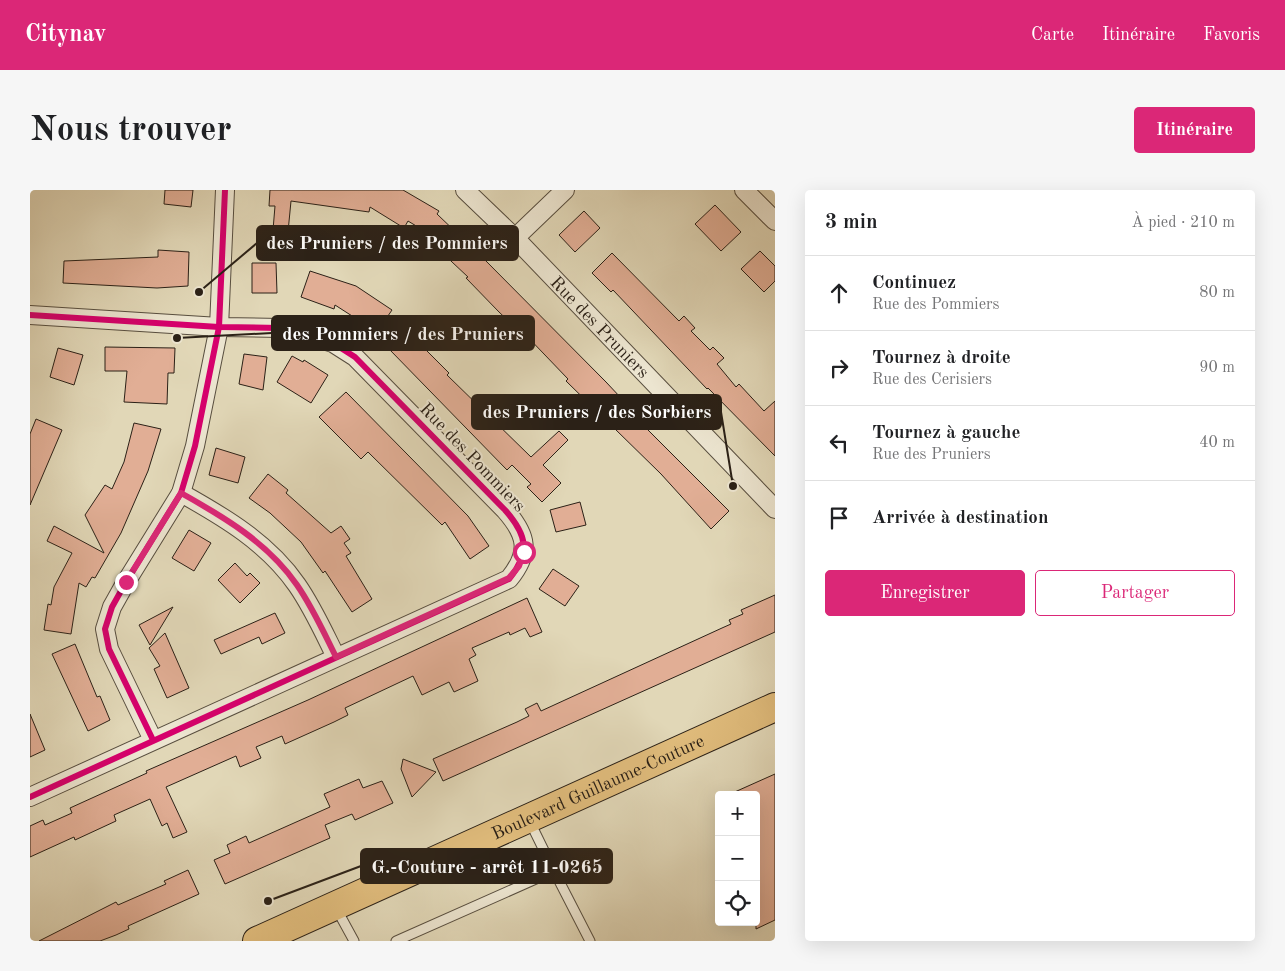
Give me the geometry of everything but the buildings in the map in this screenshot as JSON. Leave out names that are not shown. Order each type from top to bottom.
[{"type":"main road","name":"Boulevard Guillaume-Couture","points":[[257,941],[775,707]]},
{"type":"street","points":[[152,740],[109,649],[105,629],[112,607],[181,493],[195,446],[219,327],[225,190]]},
{"type":"street","name":"Rue des Pruniers","points":[[465,190],[515,238],[772,499]]},
{"type":"street","points":[[515,238],[565,190]]},
{"type":"street","points":[[744,190],[775,221]]},
{"type":"street","name":"Rue des Pommiers","points":[[30,316],[219,327],[280,328],[332,343],[355,357],[519,525],[524,552],[519,566],[509,578],[30,797]]},
{"type":"street","points":[[181,493],[222,516],[258,542],[278,561],[298,586],[336,657]]},
{"type":"lane","points":[[528,819],[590,941]]},
{"type":"lane","points":[[396,941],[554,871]]},
{"type":"lane","points":[[335,906],[354,941]]},
{"type":"cycle path","points":[[153,740],[109,649],[105,629],[112,607],[181,493],[195,446],[219,327],[225,190]]},
{"type":"cycle path","points":[[30,315],[219,327],[280,328],[333,343],[355,357],[505,510],[518,528],[524,544],[521,560],[509,579],[30,797]]},
{"type":"place","name":"des Pruniers / des Pommiers","points":[[199,292]]},
{"type":"place","name":"des Pommiers / des Pruniers","points":[[177,338]]},
{"type":"place","name":"des Pruniers / des Sorbiers","points":[[733,486]]},
{"type":"place","name":"G.-Couture - arrêt 11-0265","points":[[268,901]]},
{"type":"route","points":[[126,582],[181,493],[222,516],[258,542],[278,561],[298,586],[336,657],[509,578],[519,566],[524,552]]}]
